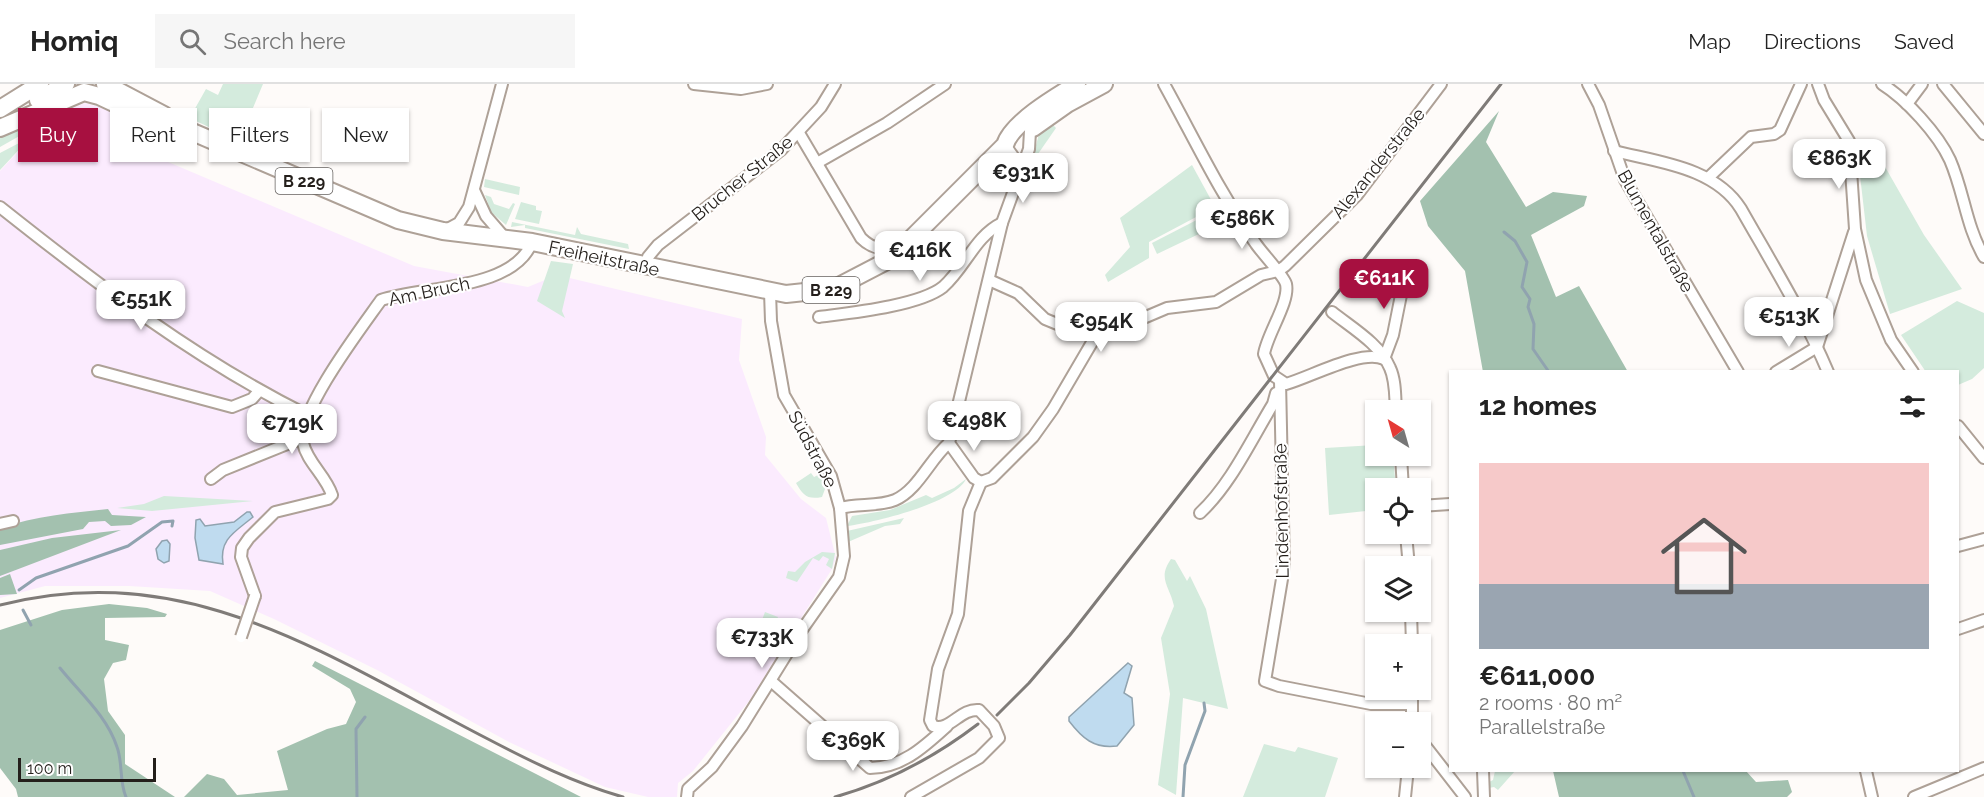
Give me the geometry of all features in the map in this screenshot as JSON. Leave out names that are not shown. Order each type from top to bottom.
[{"type":"main road","points":[[5,116],[13,94],[12,84]]},
{"type":"main road","points":[[5,116],[40,84]]},
{"type":"main road","name":"Freiheitstraße","points":[[105,84],[151,108]]},
{"type":"main road","name":"Freiheitstraße","points":[[197,134],[398,220],[443,231],[531,242],[770,292],[801,294],[833,289],[871,271],[909,242],[1005,145],[1008,136],[1077,84]]},
{"type":"main road","name":"Freiheitstraße","points":[[1005,145],[1014,144],[1067,104],[1104,84]]},
{"type":"main road","name":"B 229","points":[[5,116],[20,121],[72,89]]},
{"type":"main road","name":"Freiheitstraße","points":[[72,89],[99,96],[125,108]]},
{"type":"street","points":[[443,231],[454,226],[465,216],[502,84]]},
{"type":"street","points":[[694,84],[740,86],[767,84]]},
{"type":"street","name":"Brucher Straße","points":[[645,267],[654,248],[781,150],[799,133],[835,84]]},
{"type":"street","points":[[817,162],[887,123],[945,84]]},
{"type":"street","points":[[1164,84],[1231,207],[1287,286],[1264,354],[1268,365],[1280,381],[1286,384],[1368,356],[1375,355],[1384,358]]},
{"type":"street","name":"Alexanderstraße","points":[[981,482],[988,481],[999,472],[1033,437],[1053,409],[1094,339],[1167,308],[1216,302],[1262,274],[1278,271],[1357,195],[1441,84]]},
{"type":"street","name":"Blumentalstraße","points":[[1587,84],[1599,105],[1625,180],[1736,370]]},
{"type":"street","points":[[1708,178],[1751,137],[1774,134],[1780,130],[1801,84]]},
{"type":"street","points":[[1818,84],[1824,100],[1850,141],[1855,229],[1866,280],[1885,328],[1912,370]]},
{"type":"street","points":[[1882,84],[1907,104],[1941,144],[1950,160],[1967,222],[1984,257]]},
{"type":"street","points":[[1907,104],[1922,84]]},
{"type":"street","points":[[1943,84],[1984,134]]},
{"type":"street","points":[[947,726],[939,728],[933,726],[930,720],[938,669],[958,614],[969,511],[981,482],[974,478],[949,443],[1002,223],[1029,149],[1030,131]]},
{"type":"street","points":[[799,133],[861,238],[869,246],[880,249],[894,248],[909,242]]},
{"type":"street","points":[[1005,145],[1016,159],[1018,177]]},
{"type":"street","points":[[1614,151],[1708,178],[1736,201],[1827,370]]},
{"type":"street","points":[[474,190],[486,216],[505,238]]},
{"type":"street","points":[[0,207],[133,309],[259,391],[307,415]]},
{"type":"street","points":[[819,316],[871,311],[936,291],[948,281],[984,236],[1002,223]]},
{"type":"street","points":[[1779,370],[1816,346],[1855,229]]},
{"type":"street","name":"Am Bruch","points":[[302,438],[311,405],[381,300],[490,278],[515,265],[527,255],[531,242]]},
{"type":"street","points":[[1384,358],[1393,335],[1406,270]]},
{"type":"street","points":[[989,280],[1018,292],[1045,320],[1062,326]]},
{"type":"street","name":"Südstraße","points":[[770,292],[771,321],[784,395],[831,476],[840,508],[882,503],[900,497],[911,488],[938,453],[949,443]]},
{"type":"street","points":[[1332,312],[1374,344],[1384,358],[1392,377],[1395,400]]},
{"type":"street","points":[[98,371],[232,408],[252,399],[259,391]]},
{"type":"street","name":"Lindenhofstraße","points":[[1200,513],[1212,501],[1269,411],[1280,381]]},
{"type":"street","name":"Lindenhofstraße","points":[[1280,381],[1284,567],[1265,681],[1268,684],[1371,704],[1412,704]]},
{"type":"street","points":[[1959,427],[1984,458]]},
{"type":"street","points":[[211,479],[223,470],[302,438],[306,451],[328,486],[330,497],[275,513],[258,528],[242,548],[241,557],[255,596],[241,637]]},
{"type":"street","points":[[1431,505],[1449,504]]},
{"type":"street","points":[[688,793],[720,757],[771,681],[799,634],[839,577],[844,556],[840,508]]},
{"type":"street","points":[[0,524],[13,521]]},
{"type":"street","points":[[1959,546],[1984,539]]},
{"type":"street","points":[[1959,629],[1984,620]]},
{"type":"street","points":[[771,681],[870,768],[895,763],[912,756],[961,714],[979,710],[994,726],[999,738],[979,758],[911,797]]},
{"type":"street","points":[[1412,700],[1412,712]]},
{"type":"street","points":[[1431,753],[1466,797]]},
{"type":"street","points":[[1914,797],[1984,768]]},
{"type":"street","points":[[1483,772],[1484,797]]},
{"type":"street","points":[[1866,772],[1872,797]]},
{"type":"street","points":[[1405,797],[1407,778]]},
{"type":"shaded area","points":[[85,103],[110,110],[110,162],[168,162],[414,266],[528,287],[557,275],[742,319],[739,360],[766,437],[765,455],[801,499],[826,518],[836,558],[832,569],[749,701],[693,771],[678,783],[677,797],[648,797],[605,787],[509,742],[377,670],[274,619],[210,591],[129,586],[45,586],[0,598],[0,171],[18,152],[18,162],[98,162],[98,108],[71,108]]},
{"type":"green space","points":[[223,84],[263,84],[253,108],[209,108],[209,127],[197,122],[195,108],[206,89],[218,95]]},
{"type":"green space","points":[[1499,111],[1486,142],[1526,207],[1553,192],[1587,196],[1584,206],[1531,235],[1556,297],[1579,286],[1627,370],[1483,370],[1465,271],[1428,226],[1420,201]]},
{"type":"green space","points":[[1052,124],[1056,128],[1031,164],[1039,134]]},
{"type":"green space","points":[[18,129],[18,137],[0,147],[0,138]]},
{"type":"green space","points":[[18,144],[18,151],[0,170],[0,153]]},
{"type":"green space","points":[[1876,151],[1924,235],[1962,289],[1890,314],[1867,236],[1858,158]]},
{"type":"green space","points":[[1192,165],[1215,207],[1149,242],[1149,258],[1108,282],[1105,275],[1130,247],[1120,218]]},
{"type":"green space","points":[[485,179],[520,187],[519,195],[484,187]]},
{"type":"green space","points":[[485,195],[491,197],[494,204],[509,209],[513,203],[515,204],[506,225],[491,212]]},
{"type":"green space","points":[[521,202],[536,206],[536,210],[542,211],[539,224],[515,219]]},
{"type":"green space","points":[[1216,210],[1222,223],[1157,254],[1152,243]]},
{"type":"green space","points":[[512,222],[575,235],[577,227],[581,234],[628,244],[629,249],[525,228],[525,225],[511,227]]},
{"type":"green space","points":[[551,261],[573,264],[562,311],[565,318],[537,301]]},
{"type":"green space","points":[[1957,301],[1984,313],[1984,368],[1972,379],[1959,385],[1959,370],[1925,370],[1901,335]]},
{"type":"green space","points":[[1365,446],[1365,466],[1394,466],[1395,478],[1365,478],[1365,511],[1329,515],[1325,448]]},
{"type":"green space","points":[[811,473],[814,477],[820,474],[825,489],[822,497],[806,496],[796,483]]},
{"type":"green space","points":[[966,479],[959,488],[930,504],[875,521],[847,526],[852,516],[890,510],[926,495],[932,498],[954,488]]},
{"type":"green space","points":[[164,496],[253,501],[152,511],[117,508],[144,504]]},
{"type":"green space","points":[[108,509],[112,515],[146,517],[131,525],[111,526],[105,521],[89,522],[83,529],[0,545],[0,528],[40,518]]},
{"type":"green space","points":[[904,518],[900,524],[885,526],[848,542],[847,531]]},
{"type":"green space","points":[[121,530],[0,576],[0,550],[52,538]]},
{"type":"green space","points":[[822,552],[835,553],[832,569],[826,565],[829,559],[823,556],[819,561],[813,558],[797,582],[786,578],[788,571],[795,572],[805,562]]},
{"type":"green space","points":[[1171,559],[1175,560],[1187,581],[1190,576],[1206,609],[1228,709],[1183,698],[1176,795],[1158,785],[1170,694],[1161,638],[1174,606],[1165,577]]},
{"type":"green space","points":[[10,574],[17,594],[0,595],[0,578]]},
{"type":"green space","points":[[109,604],[147,608],[167,614],[165,617],[105,618],[105,640],[129,645],[126,660],[113,663],[104,679],[108,711],[125,735],[125,764],[175,797],[18,797],[16,789],[0,768],[0,630],[62,610]]},
{"type":"green space","points":[[765,612],[778,617],[771,633],[759,628]]},
{"type":"green space","points":[[315,661],[581,797],[184,797],[207,774],[224,779],[237,795],[288,790],[277,751],[327,729],[346,724],[356,702],[350,689],[312,666]]},
{"type":"green space","points":[[1264,744],[1295,752],[1298,747],[1338,758],[1325,797],[1243,797]]},
{"type":"green space","points":[[1495,772],[1514,772],[1498,790],[1494,787],[1489,788],[1489,782],[1493,780]]},
{"type":"green space","points":[[1553,772],[1747,772],[1756,782],[1788,780],[1792,792],[1787,797],[1559,797]]},
{"type":"water","points":[[250,512],[253,517],[226,542],[222,555],[223,564],[199,560],[195,538],[196,520],[200,519],[205,526],[234,522]]},
{"type":"water","points":[[167,540],[170,544],[169,561],[164,563],[158,559],[156,549],[162,541]]},
{"type":"water","points":[[1128,663],[1132,666],[1124,693],[1132,698],[1134,725],[1117,746],[1095,744],[1079,732],[1069,721],[1069,717]]},
{"type":"waterway","points":[[1504,232],[1515,241],[1527,262],[1522,287],[1530,299],[1528,307],[1534,324],[1533,349],[1548,370]]},
{"type":"waterway","points":[[19,590],[36,578],[128,546],[162,522],[173,521],[172,526]]},
{"type":"waterway","points":[[23,610],[31,625]]},
{"type":"waterway","points":[[60,668],[107,725],[119,753],[122,785],[126,797]]},
{"type":"waterway","points":[[1183,797],[1185,765],[1205,711],[1204,703]]},
{"type":"waterway","points":[[357,797],[356,729],[365,717]]},
{"type":"waterway","points":[[1683,772],[1694,797]]},
{"type":"railway","points":[[997,715],[1029,683],[1070,635],[1501,84]]},
{"type":"railway","points":[[0,605],[68,594],[133,594],[194,604],[254,623],[312,647],[536,763],[587,785],[623,797]]},
{"type":"railway","points":[[835,797],[874,784],[928,758],[978,724]]}]
